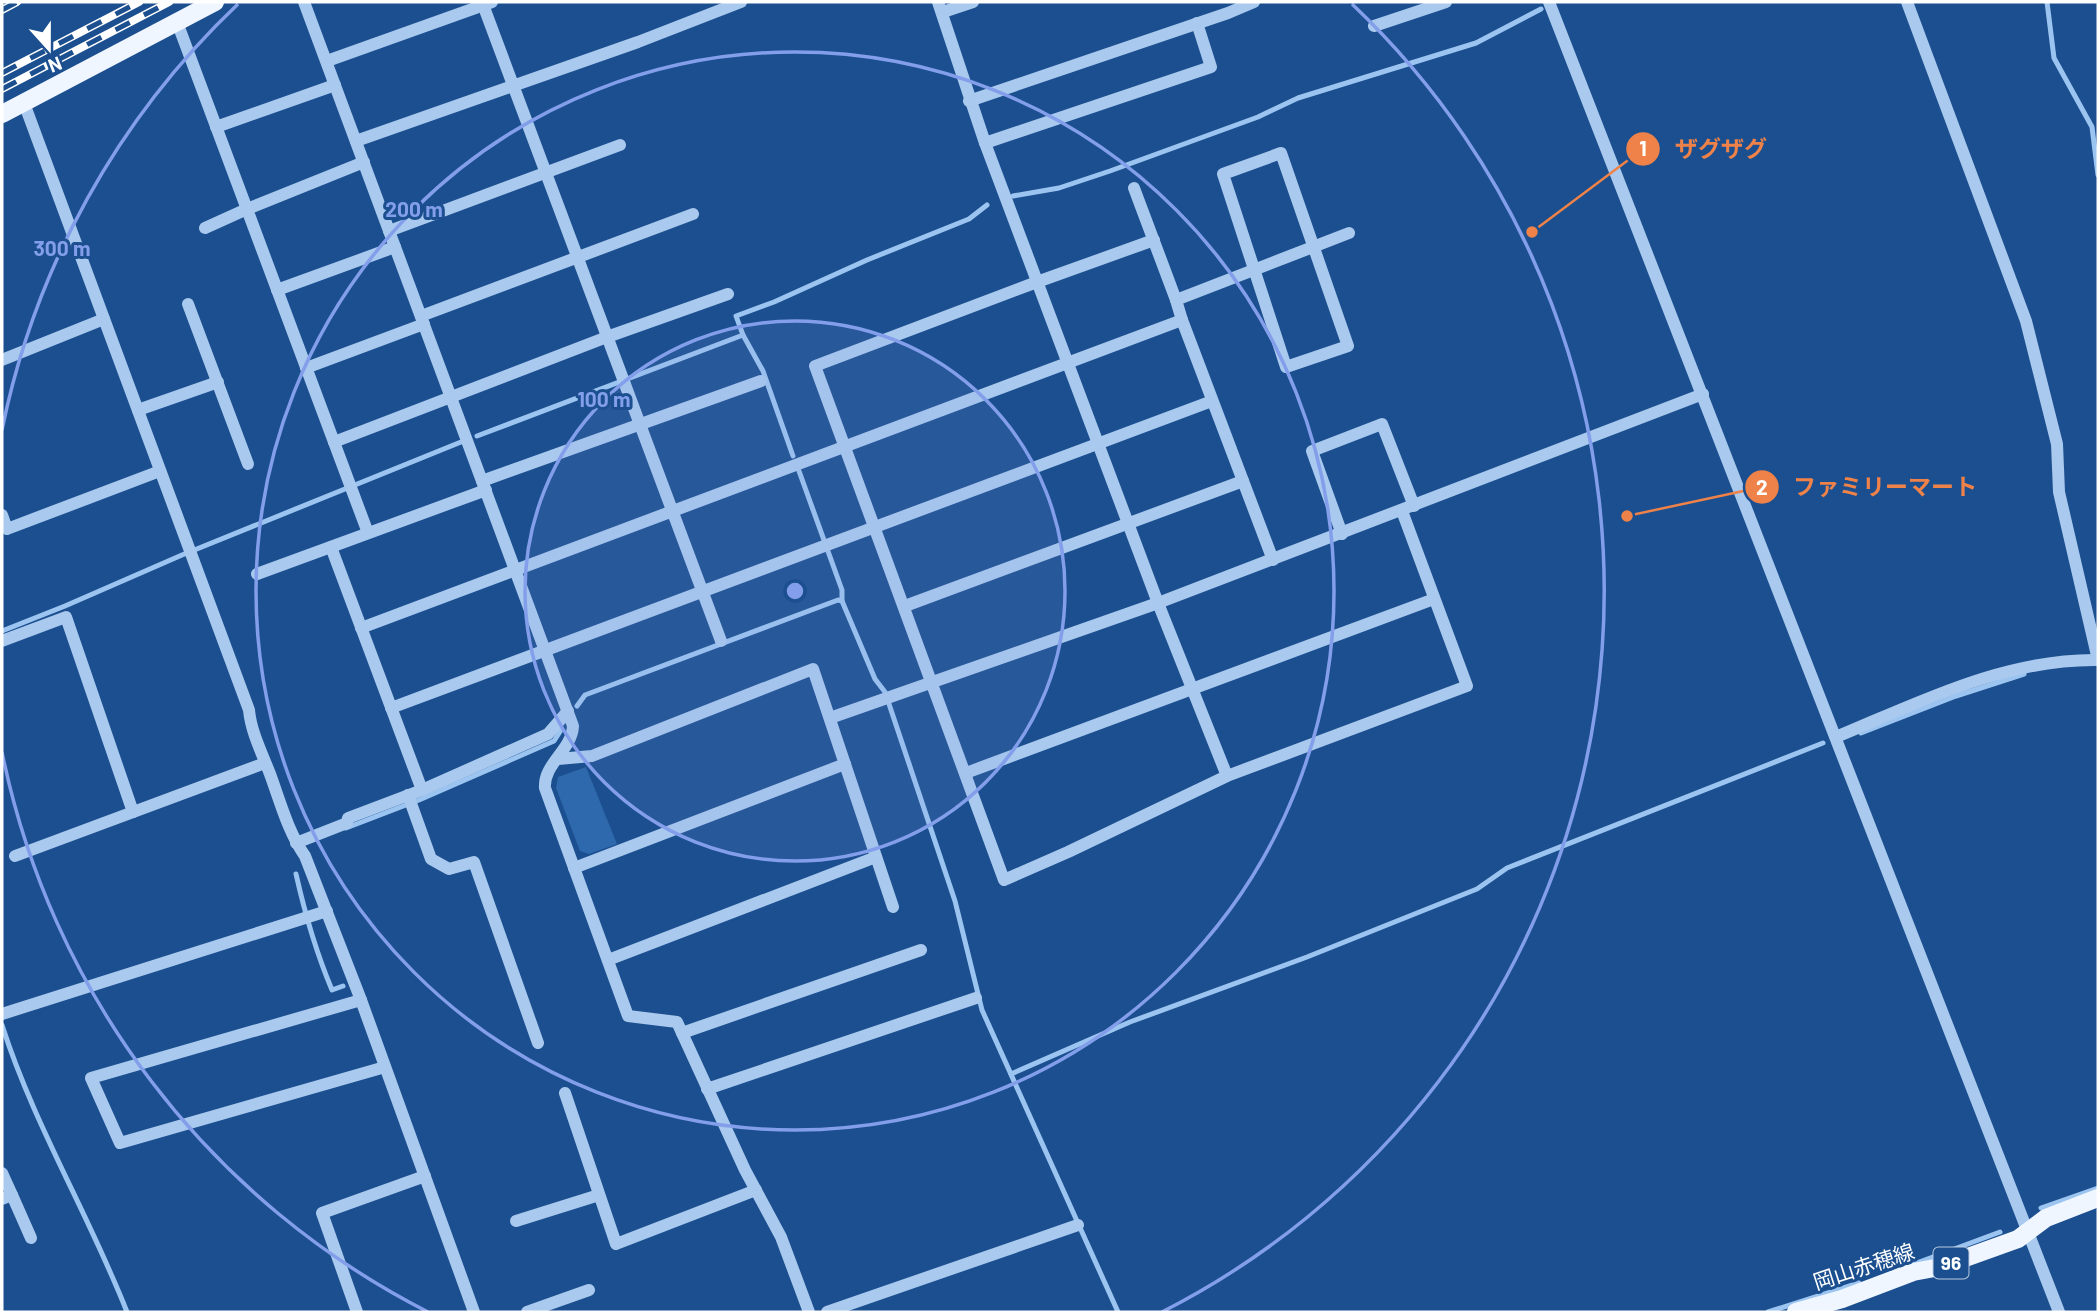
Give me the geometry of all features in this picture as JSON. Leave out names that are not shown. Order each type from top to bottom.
[{"type":"main road","points":[[2,114],[215,2]]},
{"type":"main road","name":"岡山赤穂線","points":[[1796,1312],[1842,1299],[1913,1272],[1940,1267],[2018,1239],[2046,1218],[2098,1198]]},
{"type":"street","points":[[304,2],[573,726],[573,734],[544,779],[545,788],[628,1016],[677,1022],[707,1089],[781,1237],[809,1312]]},
{"type":"street","points":[[356,141],[638,42],[741,2]]},
{"type":"street","points":[[973,2],[941,7],[969,101],[1158,603],[1227,776]]},
{"type":"street","points":[[969,101],[1254,2]]},
{"type":"street","points":[[1374,26],[1446,2]]},
{"type":"street","points":[[1549,2],[2059,1312]]},
{"type":"street","points":[[1836,737],[1956,687],[2025,667],[2065,660],[2097,660],[2059,492],[2057,444],[2026,321],[1907,2]]},
{"type":"street","points":[[327,61],[486,3],[514,86],[721,641]]},
{"type":"street","points":[[177,22],[368,533]]},
{"type":"street","points":[[985,143],[1211,67],[1197,23]]},
{"type":"street","points":[[216,127],[335,85]]},
{"type":"street","points":[[24,103],[249,710],[250,721],[265,763],[296,843],[305,856],[361,1000],[474,1312]]},
{"type":"street","points":[[389,231],[620,145]]},
{"type":"street","points":[[1281,153],[1348,346],[1286,368],[1254,270],[1223,174],[1281,153]]},
{"type":"street","points":[[205,229],[247,209],[364,162]]},
{"type":"street","points":[[1134,188],[1273,560]]},
{"type":"street","points":[[306,368],[578,257],[693,214]]},
{"type":"street","points":[[1176,300],[1349,233]]},
{"type":"street","points":[[1154,240],[814,366],[1004,880],[1227,776],[1467,686],[1434,599],[1382,424],[1312,452],[1342,534]]},
{"type":"street","points":[[277,290],[395,247]]},
{"type":"street","points":[[334,442],[607,337],[728,295]]},
{"type":"street","points":[[188,304],[248,464]]},
{"type":"street","points":[[2,360],[104,319]]},
{"type":"street","points":[[361,628],[1182,320]]},
{"type":"street","points":[[257,574],[640,425],[761,381]]},
{"type":"street","points":[[138,410],[218,382]]},
{"type":"street","points":[[830,718],[1158,603],[1703,394]]},
{"type":"street","points":[[391,708],[1212,401]]},
{"type":"street","points":[[2,515],[7,529],[160,471]]},
{"type":"street","points":[[905,607],[1243,481]]},
{"type":"street","points":[[331,547],[422,790]]},
{"type":"street","points":[[966,773],[1434,599]]},
{"type":"street","points":[[2,641],[66,617],[133,812]]},
{"type":"street","points":[[558,759],[592,755],[813,669],[893,907]]},
{"type":"street","points":[[296,843],[346,823],[348,818],[410,800],[422,790],[548,734],[568,711]]},
{"type":"street","points":[[15,856],[265,763]]},
{"type":"street","points":[[574,868],[845,764]]},
{"type":"street","points":[[410,800],[431,859],[449,869],[474,862],[538,1043]]},
{"type":"street","points":[[608,960],[876,858]]},
{"type":"street","points":[[3,1014],[327,911]]},
{"type":"street","points":[[682,1033],[921,950]]},
{"type":"street","points":[[707,1089],[976,998]]},
{"type":"street","points":[[361,1000],[92,1077],[120,1143],[386,1067]]},
{"type":"street","points":[[565,1093],[615,1244],[756,1190]]},
{"type":"street","points":[[2,1173],[7,1197],[31,1238]]},
{"type":"street","points":[[357,1312],[322,1213],[425,1176]]},
{"type":"street","points":[[516,1221],[599,1195]]},
{"type":"street","points":[[827,1312],[1078,1225]]},
{"type":"street","points":[[527,1312],[589,1290]]},
{"type":"shaded area","points":[[586,767],[617,844],[589,854],[580,851],[556,788],[558,777]]},
{"type":"waterway","points":[[2047,2],[2054,58],[2092,127],[2098,175]]},
{"type":"waterway","points":[[1013,196],[1059,188],[1258,117],[1298,98],[1476,43],[1541,9]]},
{"type":"waterway","points":[[477,436],[743,335],[736,316],[969,219],[987,205]]},
{"type":"waterway","points":[[743,335],[763,371],[793,456]]},
{"type":"waterway","points":[[2,631],[461,442]]},
{"type":"waterway","points":[[799,471],[842,590],[842,601],[875,679],[885,692],[955,901],[982,1010],[1118,1312]]},
{"type":"waterway","points":[[577,706],[585,695],[838,600],[842,601]]},
{"type":"waterway","points":[[1861,733],[1956,696],[2024,674]]},
{"type":"waterway","points":[[346,828],[419,800],[554,741],[561,730]]},
{"type":"waterway","points":[[1011,1074],[1130,1022],[1307,957],[1477,889],[1507,868],[1823,743]]},
{"type":"waterway","points":[[296,874],[311,933],[332,990],[343,986]]},
{"type":"waterway","points":[[2,1025],[30,1098],[127,1312]]},
{"type":"waterway","points":[[2041,1208],[2098,1188]]},
{"type":"waterway","points":[[1914,1264],[2000,1232]]},
{"type":"waterway","points":[[1768,1312],[1859,1283]]},
{"type":"railway","points":[[2,10],[17,2]]},
{"type":"railway","points":[[2,73],[139,2]]},
{"type":"railway","points":[[2,89],[169,2]]},
{"type":"place","name":"ザグザグ","points":[[1532,232]]},
{"type":"place","name":"ファミリーマート","points":[[1627,516]]}]
